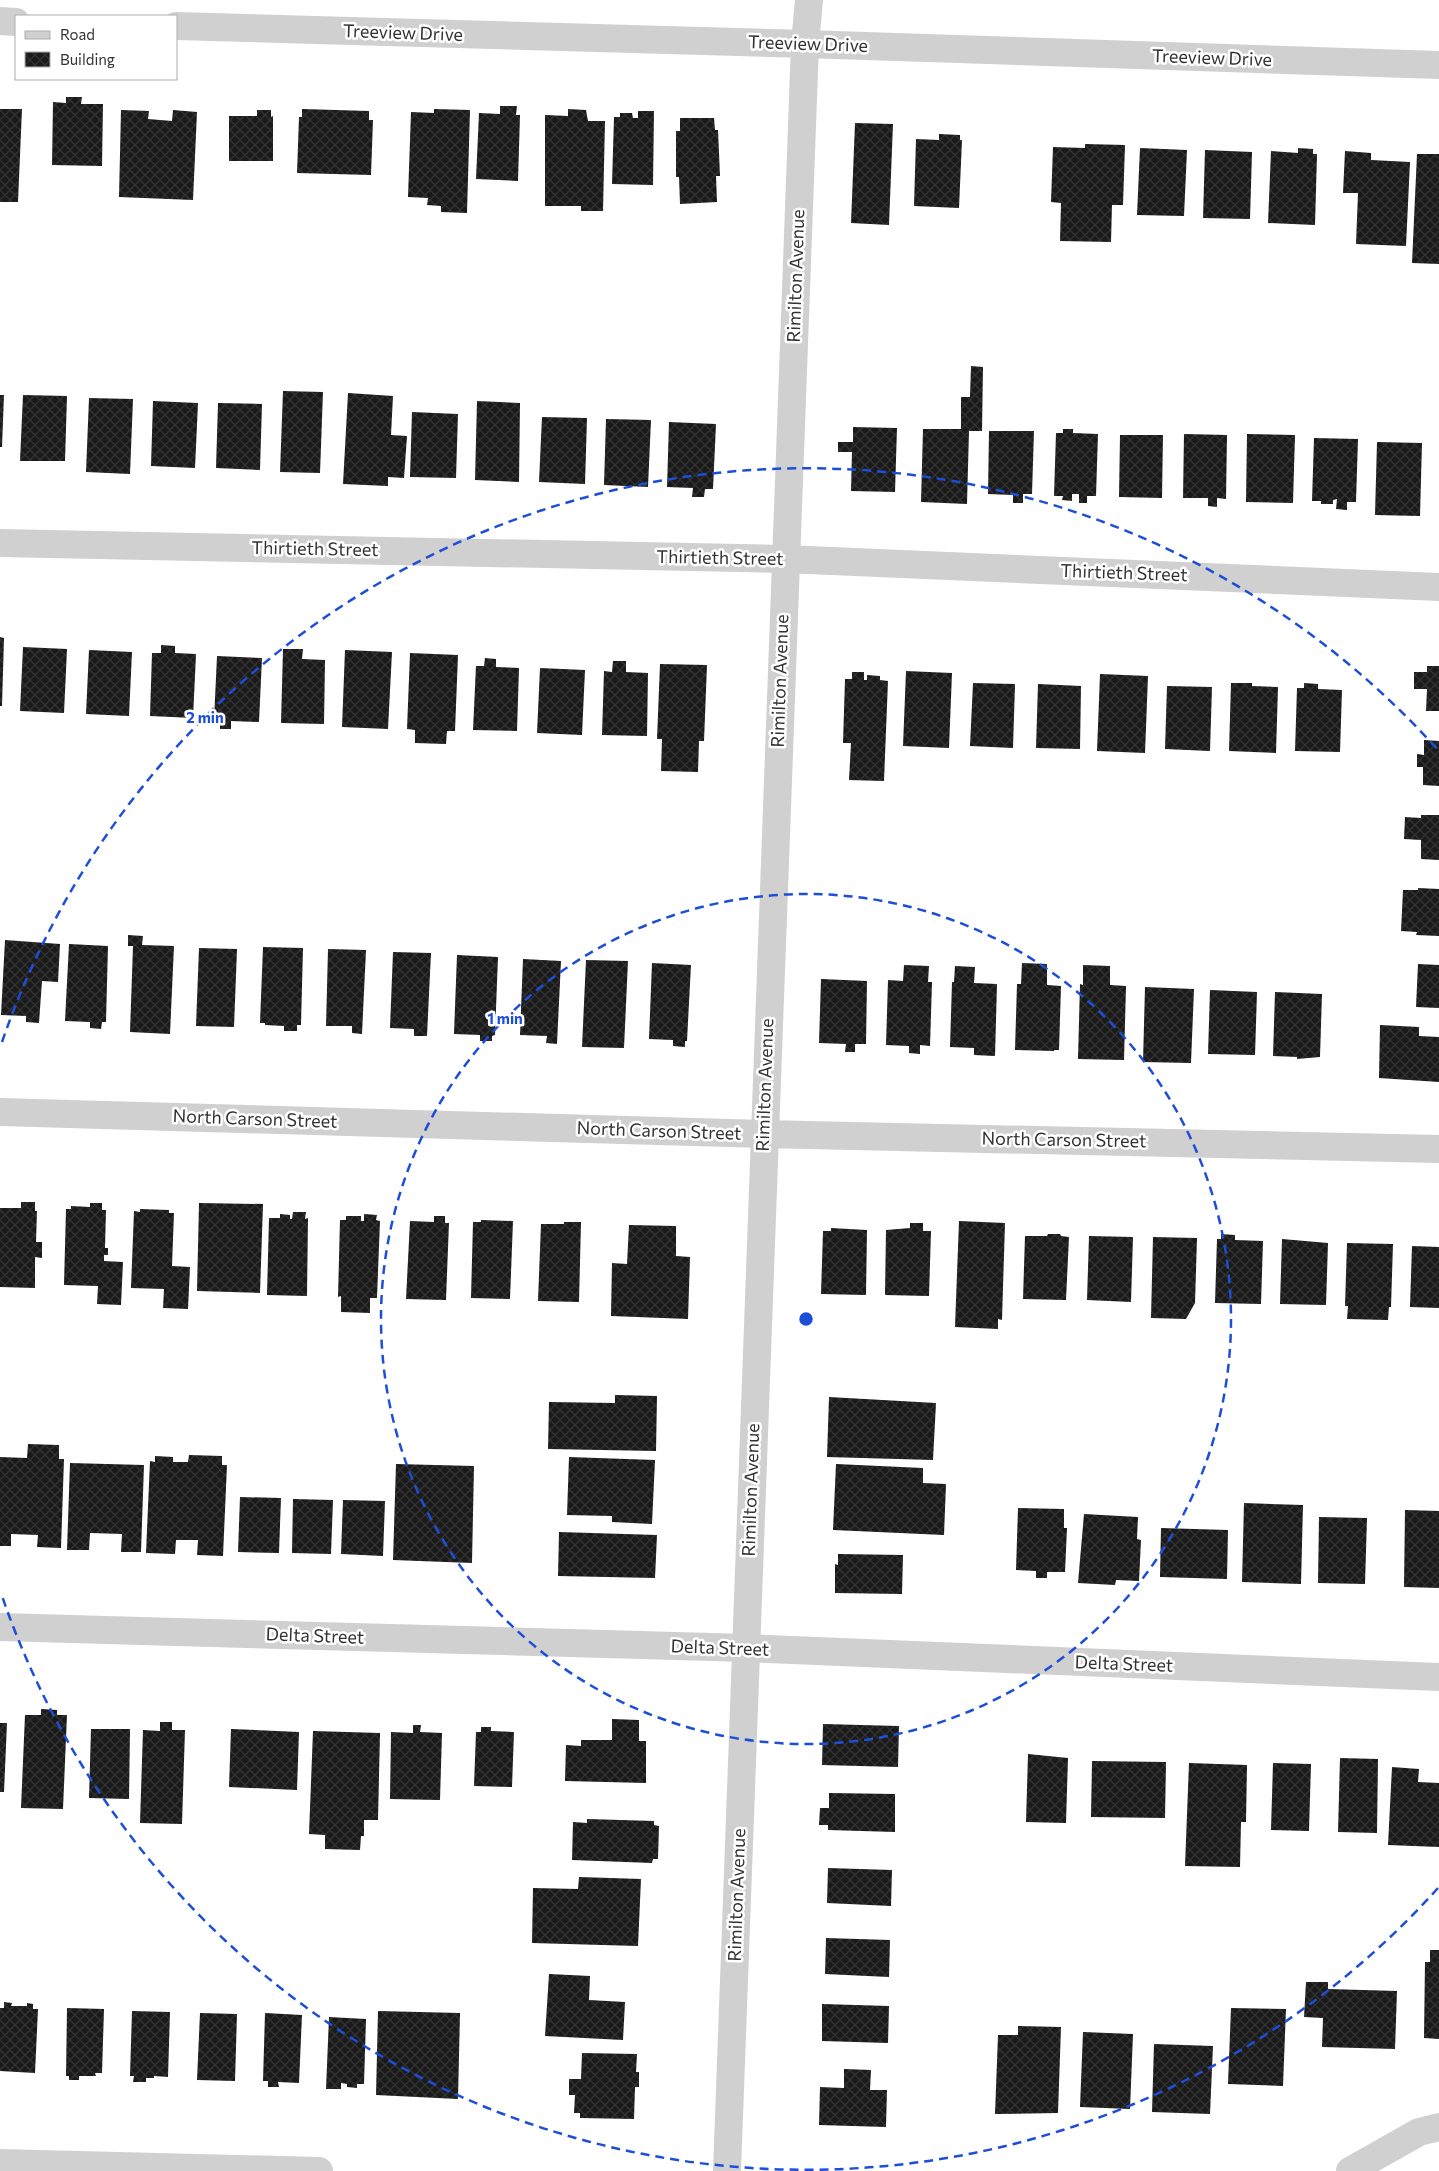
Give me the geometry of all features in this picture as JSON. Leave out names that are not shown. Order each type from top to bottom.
[{"type":"street","name":"Rimilton Avenue","points":[[727,2171],[785,559],[805,44],[809,0]]},
{"type":"street","points":[[0,21],[15,22]]},
{"type":"street","name":"Treeview Drive","points":[[178,26],[805,44],[1439,66]]},
{"type":"street","name":"Thirtieth Street","points":[[0,543],[785,559],[1439,587]]},
{"type":"street","name":"North Carson Street","points":[[0,1112],[764,1134],[1439,1149]]},
{"type":"street","name":"Delta Street","points":[[0,1627],[746,1648],[1439,1677]]},
{"type":"street","points":[[1350,2171],[1419,2132],[1439,2127]]},
{"type":"street","points":[[0,2163],[319,2171]]},
{"type":"building","points":[[66,97],[82,97],[81,104],[103,104],[102,166],[52,165],[53,102],[66,103]]},
{"type":"building","points":[[500,106],[517,106],[516,115],[520,115],[518,181],[476,179],[479,113],[500,114]]},
{"type":"building","points":[[0,109],[22,109],[18,202],[0,202]]},
{"type":"building","points":[[302,109],[369,111],[369,120],[373,120],[371,175],[297,173],[299,117],[302,117]]},
{"type":"building","points":[[434,109],[470,110],[467,213],[441,212],[441,206],[427,205],[428,198],[408,197],[411,112],[434,113]]},
{"type":"building","points":[[568,109],[586,110],[588,121],[605,121],[603,211],[581,211],[581,206],[545,206],[545,115],[568,116]]},
{"type":"building","points":[[121,110],[149,111],[148,119],[172,121],[173,110],[197,112],[193,200],[119,197]]},
{"type":"building","points":[[257,110],[271,110],[271,117],[273,116],[273,161],[229,161],[229,116],[257,116]]},
{"type":"building","points":[[638,111],[654,111],[653,185],[612,184],[614,117],[620,117],[620,113],[632,113],[633,118],[638,118]]},
{"type":"building","points":[[680,118],[714,118],[715,130],[718,130],[720,176],[716,176],[717,202],[680,204],[679,177],[676,177],[676,131],[680,131]]},
{"type":"building","points":[[855,123],[893,124],[889,225],[851,223]]},
{"type":"building","points":[[939,134],[960,135],[960,140],[962,140],[959,208],[914,206],[916,139],[939,140]]},
{"type":"building","points":[[1085,144],[1125,145],[1123,205],[1112,205],[1111,242],[1060,241],[1061,203],[1051,202],[1053,147],[1085,148]]},
{"type":"building","points":[[1140,148],[1187,150],[1184,216],[1137,215]]},
{"type":"building","points":[[1298,148],[1313,149],[1313,154],[1317,154],[1315,225],[1268,223],[1271,151],[1298,153]]},
{"type":"building","points":[[1205,150],[1252,152],[1250,219],[1203,218]]},
{"type":"building","points":[[1345,151],[1371,153],[1371,160],[1410,162],[1406,246],[1356,244],[1358,193],[1343,193]]},
{"type":"building","points":[[1417,154],[1439,154],[1439,264],[1412,263]]},
{"type":"building","points":[[971,366],[983,367],[982,431],[969,431],[967,504],[921,502],[923,429],[961,429],[961,397],[970,397]]},
{"type":"building","points":[[283,391],[323,392],[320,473],[280,472]]},
{"type":"building","points":[[348,393],[393,396],[391,435],[407,436],[404,478],[388,477],[388,486],[343,484]]},
{"type":"building","points":[[0,395],[4,395],[2,447],[0,447]]},
{"type":"building","points":[[23,395],[67,396],[65,461],[20,461]]},
{"type":"building","points":[[89,398],[133,399],[130,474],[86,472]]},
{"type":"building","points":[[153,401],[198,403],[195,468],[151,466]]},
{"type":"building","points":[[477,401],[520,403],[519,482],[475,480]]},
{"type":"building","points":[[218,403],[262,404],[260,470],[216,468]]},
{"type":"building","points":[[412,412],[458,414],[456,478],[410,477]]},
{"type":"building","points":[[542,417],[587,418],[585,484],[539,482]]},
{"type":"building","points":[[606,419],[651,420],[648,487],[604,485]]},
{"type":"building","points":[[669,422],[716,424],[713,489],[705,489],[704,497],[692,497],[693,488],[667,487]]},
{"type":"building","points":[[853,427],[897,428],[895,492],[851,491],[852,452],[838,452],[838,442],[853,442]]},
{"type":"building","points":[[1063,429],[1073,429],[1073,433],[1098,434],[1096,496],[1087,496],[1087,503],[1079,503],[1079,494],[1072,494],[1072,501],[1062,500],[1063,496],[1054,496],[1056,433],[1063,433]]},
{"type":"building","points":[[989,431],[1034,431],[1032,494],[1023,494],[1023,503],[1013,503],[1013,495],[988,494]]},
{"type":"building","points":[[1184,434],[1227,435],[1226,499],[1217,498],[1217,507],[1208,506],[1208,498],[1183,498]]},
{"type":"building","points":[[1247,434],[1295,435],[1293,503],[1246,502]]},
{"type":"building","points":[[1120,435],[1163,435],[1162,498],[1119,497]]},
{"type":"building","points":[[1314,438],[1358,439],[1356,502],[1347,502],[1347,510],[1336,509],[1337,499],[1333,500],[1333,504],[1321,504],[1321,501],[1312,501]]},
{"type":"building","points":[[1377,442],[1422,443],[1420,516],[1375,515]]},
{"type":"building","points":[[0,637],[4,638],[2,706],[0,706]]},
{"type":"building","points":[[161,645],[175,646],[175,653],[196,654],[193,718],[150,716],[152,653],[161,653]]},
{"type":"building","points":[[23,647],[67,649],[64,713],[20,711]]},
{"type":"building","points":[[283,649],[303,649],[302,659],[325,660],[324,724],[281,723]]},
{"type":"building","points":[[89,650],[132,652],[129,716],[86,714]]},
{"type":"building","points":[[345,650],[392,652],[388,729],[342,727]]},
{"type":"building","points":[[410,653],[458,655],[455,731],[447,731],[446,744],[415,743],[415,730],[407,729]]},
{"type":"building","points":[[217,656],[262,658],[259,722],[231,721],[231,729],[220,729],[220,720],[214,720]]},
{"type":"building","points":[[485,658],[496,659],[496,667],[519,668],[517,731],[473,730],[476,666],[484,666]]},
{"type":"building","points":[[613,661],[626,661],[626,672],[648,673],[647,736],[602,735],[604,671],[612,672]]},
{"type":"building","points":[[660,664],[707,665],[704,741],[699,741],[698,772],[661,771],[662,739],[657,739]]},
{"type":"building","points":[[1427,666],[1439,666],[1439,711],[1426,711],[1427,689],[1414,689],[1414,672],[1427,672]]},
{"type":"building","points":[[540,668],[585,670],[582,735],[537,733]]},
{"type":"building","points":[[906,671],[952,673],[949,748],[903,746]]},
{"type":"building","points":[[852,672],[864,672],[864,680],[867,680],[867,675],[880,676],[880,680],[888,681],[884,781],[849,780],[851,743],[843,743],[845,679],[852,679]]},
{"type":"building","points":[[1100,674],[1148,676],[1145,753],[1097,751]]},
{"type":"building","points":[[973,683],[1015,684],[1013,748],[970,746]]},
{"type":"building","points":[[1231,683],[1252,683],[1252,686],[1278,687],[1276,753],[1229,751]]},
{"type":"building","points":[[1304,683],[1318,684],[1318,689],[1342,690],[1340,752],[1295,751],[1297,688],[1304,688]]},
{"type":"building","points":[[1038,684],[1081,686],[1080,749],[1036,748]]},
{"type":"building","points":[[1167,686],[1212,687],[1210,751],[1165,749]]},
{"type":"building","points":[[1424,740],[1439,741],[1439,786],[1423,785],[1423,767],[1417,767],[1417,754],[1424,755]]},
{"type":"building","points":[[1421,815],[1439,815],[1439,860],[1421,859],[1421,840],[1404,839],[1405,817],[1421,818]]},
{"type":"building","points":[[1418,888],[1439,889],[1439,936],[1416,935],[1417,932],[1401,931],[1403,890],[1418,890]]},
{"type":"building","points":[[128,935],[143,936],[142,945],[174,946],[170,1034],[130,1032],[133,946],[128,946]]},
{"type":"building","points":[[5,940],[60,944],[58,982],[42,981],[39,1023],[26,1022],[26,1016],[1,1015]]},
{"type":"building","points":[[69,944],[108,946],[106,1022],[102,1022],[101,1029],[90,1028],[90,1022],[65,1021]]},
{"type":"building","points":[[263,947],[303,948],[301,1025],[297,1025],[297,1031],[284,1031],[284,1026],[260,1023]]},
{"type":"building","points":[[199,948],[237,949],[234,1027],[196,1026]]},
{"type":"building","points":[[328,949],[366,950],[362,1034],[352,1033],[352,1026],[326,1026]]},
{"type":"building","points":[[393,952],[431,953],[427,1036],[414,1036],[414,1029],[390,1028]]},
{"type":"building","points":[[457,955],[498,957],[495,1035],[492,1036],[492,1041],[480,1041],[480,1035],[454,1034]]},
{"type":"building","points":[[523,959],[561,961],[557,1044],[546,1043],[547,1036],[520,1035]]},
{"type":"building","points":[[586,960],[628,961],[624,1048],[582,1047]]},
{"type":"building","points":[[652,963],[691,965],[687,1041],[685,1041],[685,1047],[673,1046],[673,1040],[649,1039]]},
{"type":"building","points":[[1022,963],[1047,964],[1047,985],[1061,986],[1059,1050],[1015,1050],[1017,984],[1021,984]]},
{"type":"building","points":[[1418,964],[1439,965],[1439,1008],[1416,1007]]},
{"type":"building","points":[[904,965],[929,966],[928,982],[932,982],[930,1046],[920,1045],[920,1054],[909,1053],[909,1046],[886,1045],[888,980],[903,981]]},
{"type":"building","points":[[1083,965],[1110,966],[1110,985],[1126,986],[1124,1060],[1078,1059],[1080,984],[1083,985]]},
{"type":"building","points":[[955,966],[975,967],[974,983],[997,984],[995,1056],[974,1055],[974,1048],[950,1047],[952,982],[954,982]]},
{"type":"building","points":[[821,979],[867,981],[866,1044],[855,1044],[855,1052],[845,1052],[846,1044],[819,1043]]},
{"type":"building","points":[[1145,987],[1194,989],[1191,1063],[1143,1062]]},
{"type":"building","points":[[1210,990],[1257,992],[1255,1055],[1208,1054]]},
{"type":"building","points":[[1275,992],[1322,994],[1320,1057],[1297,1059],[1297,1057],[1273,1056]]},
{"type":"building","points":[[1380,1025],[1419,1027],[1419,1036],[1439,1037],[1439,1082],[1379,1078]]},
{"type":"building","points":[[21,1202],[35,1202],[35,1211],[37,1211],[36,1242],[42,1242],[42,1258],[35,1257],[35,1288],[0,1287],[0,1208],[21,1208]]},
{"type":"building","points":[[90,1203],[102,1203],[102,1210],[106,1210],[105,1248],[108,1248],[108,1255],[104,1255],[104,1261],[123,1262],[121,1305],[97,1304],[98,1286],[64,1285],[66,1209],[71,1209],[71,1206],[90,1207]]},
{"type":"building","points":[[199,1203],[263,1204],[260,1293],[197,1291]]},
{"type":"building","points":[[140,1209],[169,1210],[169,1213],[174,1213],[172,1266],[190,1267],[188,1309],[163,1308],[164,1289],[131,1288],[134,1211],[140,1212]]},
{"type":"building","points":[[293,1212],[306,1212],[305,1219],[308,1218],[307,1296],[267,1295],[269,1218],[280,1218],[280,1214],[290,1215],[290,1219],[292,1219]]},
{"type":"building","points":[[364,1214],[377,1215],[376,1220],[380,1221],[377,1298],[370,1298],[370,1313],[341,1312],[341,1296],[338,1297],[340,1220],[346,1220],[346,1216],[361,1216],[361,1221],[364,1221]]},
{"type":"building","points":[[434,1216],[445,1216],[445,1223],[449,1223],[446,1300],[406,1299],[410,1221],[434,1222]]},
{"type":"building","points":[[481,1220],[513,1221],[510,1299],[471,1298],[473,1222],[481,1222]]},
{"type":"building","points":[[959,1221],[1005,1223],[1002,1320],[998,1319],[998,1329],[955,1327]]},
{"type":"building","points":[[564,1222],[581,1222],[579,1302],[538,1301],[541,1224],[564,1224]]},
{"type":"building","points":[[910,1223],[923,1223],[923,1231],[931,1231],[929,1296],[885,1295],[886,1230],[910,1228]]},
{"type":"building","points":[[629,1225],[676,1226],[676,1256],[690,1257],[688,1319],[611,1316],[612,1263],[627,1264]]},
{"type":"building","points":[[831,1228],[867,1230],[866,1295],[821,1294],[823,1231],[831,1231]]},
{"type":"building","points":[[1048,1234],[1060,1234],[1061,1236],[1069,1237],[1066,1300],[1023,1299],[1025,1236],[1047,1236]]},
{"type":"building","points":[[1221,1234],[1235,1235],[1235,1240],[1263,1241],[1261,1304],[1215,1303],[1217,1239],[1221,1239]]},
{"type":"building","points":[[1089,1236],[1133,1237],[1131,1302],[1087,1300]]},
{"type":"building","points":[[1153,1237],[1197,1238],[1195,1303],[1186,1319],[1151,1318]]},
{"type":"building","points":[[1282,1239],[1328,1243],[1326,1305],[1280,1304]]},
{"type":"building","points":[[1347,1243],[1393,1244],[1391,1307],[1389,1307],[1388,1320],[1347,1319],[1348,1306],[1345,1306]]},
{"type":"building","points":[[1412,1246],[1439,1247],[1439,1308],[1410,1307]]},
{"type":"building","points":[[615,1395],[657,1396],[656,1451],[548,1449],[549,1402],[615,1403]]},
{"type":"building","points":[[829,1397],[936,1403],[933,1460],[827,1457]]},
{"type":"building","points":[[28,1444],[59,1445],[59,1459],[64,1459],[61,1548],[37,1547],[38,1535],[11,1534],[11,1546],[0,1546],[0,1457],[27,1458]]},
{"type":"building","points":[[189,1455],[222,1456],[222,1465],[227,1465],[223,1556],[197,1555],[198,1540],[176,1540],[175,1554],[146,1553],[150,1461],[155,1462],[155,1456],[173,1457],[173,1462],[188,1462]]},
{"type":"building","points":[[569,1457],[655,1460],[652,1524],[612,1522],[612,1516],[567,1515]]},
{"type":"building","points":[[70,1463],[144,1465],[141,1552],[121,1552],[122,1534],[90,1533],[89,1550],[67,1550]]},
{"type":"building","points":[[396,1464],[474,1466],[472,1563],[393,1560]]},
{"type":"building","points":[[836,1464],[923,1468],[923,1483],[946,1484],[944,1535],[833,1530]]},
{"type":"building","points":[[240,1497],[281,1498],[279,1553],[238,1552]]},
{"type":"building","points":[[293,1499],[333,1500],[331,1554],[292,1553]]},
{"type":"building","points":[[343,1500],[385,1501],[383,1556],[341,1554]]},
{"type":"building","points":[[1244,1503],[1303,1505],[1301,1584],[1242,1582]]},
{"type":"building","points":[[1018,1508],[1064,1509],[1064,1528],[1067,1528],[1065,1572],[1047,1572],[1047,1578],[1036,1578],[1036,1571],[1016,1570]]},
{"type":"building","points":[[1405,1510],[1439,1511],[1439,1588],[1404,1587]]},
{"type":"building","points":[[1084,1514],[1138,1517],[1137,1539],[1141,1540],[1139,1581],[1116,1580],[1115,1585],[1078,1583]]},
{"type":"building","points":[[1319,1517],[1367,1518],[1365,1584],[1318,1583]]},
{"type":"building","points":[[1161,1528],[1228,1530],[1227,1579],[1160,1577]]},
{"type":"building","points":[[559,1532],[657,1535],[655,1578],[558,1576]]},
{"type":"building","points":[[838,1554],[903,1555],[902,1594],[835,1593],[835,1564],[838,1565]]},
{"type":"building","points":[[41,1709],[57,1710],[57,1715],[67,1715],[63,1809],[21,1808],[25,1715],[41,1715]]},
{"type":"building","points":[[612,1719],[639,1720],[639,1741],[646,1741],[646,1783],[565,1781],[566,1745],[581,1746],[581,1740],[612,1740]]},
{"type":"building","points":[[160,1722],[172,1722],[172,1730],[185,1730],[182,1824],[140,1823],[143,1730],[160,1731]]},
{"type":"building","points":[[0,1723],[7,1723],[4,1792],[0,1792]]},
{"type":"building","points":[[823,1724],[899,1726],[898,1767],[822,1765]]},
{"type":"building","points":[[413,1725],[421,1725],[420,1732],[442,1733],[440,1800],[390,1799],[391,1732],[413,1733]]},
{"type":"building","points":[[481,1727],[491,1727],[491,1731],[514,1732],[512,1787],[474,1786],[476,1732],[481,1732]]},
{"type":"building","points":[[91,1729],[130,1729],[129,1799],[89,1798]]},
{"type":"building","points":[[231,1729],[299,1732],[297,1790],[229,1787]]},
{"type":"building","points":[[313,1731],[380,1733],[378,1820],[364,1820],[364,1836],[361,1836],[360,1850],[325,1849],[325,1835],[309,1834]]},
{"type":"building","points":[[1028,1754],[1068,1758],[1066,1823],[1026,1822]]},
{"type":"building","points":[[1340,1758],[1378,1759],[1377,1833],[1338,1832]]},
{"type":"building","points":[[1092,1761],[1166,1762],[1165,1818],[1091,1817]]},
{"type":"building","points":[[1189,1763],[1247,1765],[1246,1822],[1241,1822],[1240,1867],[1185,1866]]},
{"type":"building","points":[[1273,1763],[1311,1764],[1309,1831],[1271,1830]]},
{"type":"building","points":[[1392,1767],[1419,1769],[1418,1782],[1439,1783],[1439,1847],[1388,1845]]},
{"type":"building","points":[[829,1793],[895,1794],[895,1832],[828,1830],[828,1825],[819,1825],[820,1808],[829,1808]]},
{"type":"building","points":[[587,1819],[654,1821],[654,1825],[659,1826],[658,1859],[653,1859],[652,1863],[572,1860],[573,1822],[587,1823]]},
{"type":"building","points":[[828,1868],[892,1870],[891,1906],[827,1903]]},
{"type":"building","points":[[579,1877],[641,1879],[638,1946],[532,1943],[533,1888],[578,1889]]},
{"type":"building","points":[[826,1938],[890,1940],[889,1977],[825,1974]]},
{"type":"building","points":[[1430,1950],[1439,1950],[1439,2039],[1424,2038],[1425,1962],[1430,1962]]},
{"type":"building","points":[[549,1974],[590,1976],[589,2000],[625,2002],[623,2040],[545,2036]]},
{"type":"building","points":[[1306,1982],[1328,1982],[1328,1989],[1397,1991],[1395,2049],[1322,2047],[1323,2018],[1304,2017]]},
{"type":"building","points":[[4,2002],[12,2003],[11,2006],[27,2006],[27,2003],[33,2004],[33,2009],[38,2009],[35,2073],[0,2071],[0,2008],[4,2008]]},
{"type":"building","points":[[822,2004],[889,2006],[888,2043],[822,2041]]},
{"type":"building","points":[[67,2008],[104,2009],[102,2073],[95,2073],[96,2076],[79,2076],[79,2080],[69,2080],[69,2076],[66,2076]]},
{"type":"building","points":[[1231,2008],[1286,2009],[1283,2086],[1228,2084]]},
{"type":"building","points":[[132,2011],[170,2012],[168,2077],[154,2076],[154,2078],[146,2078],[146,2082],[133,2082],[134,2076],[130,2076]]},
{"type":"building","points":[[378,2011],[460,2013],[458,2099],[376,2095]]},
{"type":"building","points":[[200,2013],[237,2014],[235,2081],[197,2080]]},
{"type":"building","points":[[265,2013],[302,2015],[299,2083],[278,2082],[279,2087],[268,2087],[268,2081],[263,2081]]},
{"type":"building","points":[[329,2017],[366,2019],[364,2084],[357,2084],[357,2088],[347,2087],[347,2084],[341,2083],[341,2089],[326,2089]]},
{"type":"building","points":[[1018,2026],[1061,2027],[1058,2113],[995,2114],[998,2035],[1018,2035]]},
{"type":"building","points":[[1083,2032],[1133,2034],[1130,2109],[1080,2107]]},
{"type":"building","points":[[1154,2044],[1213,2046],[1210,2114],[1152,2112]]},
{"type":"building","points":[[582,2053],[637,2054],[636,2072],[639,2072],[639,2087],[635,2087],[634,2119],[580,2118],[580,2113],[574,2113],[575,2095],[569,2095],[569,2079],[581,2079]]},
{"type":"building","points":[[844,2069],[871,2070],[870,2090],[887,2090],[886,2127],[819,2125],[820,2087],[844,2088]]}]
